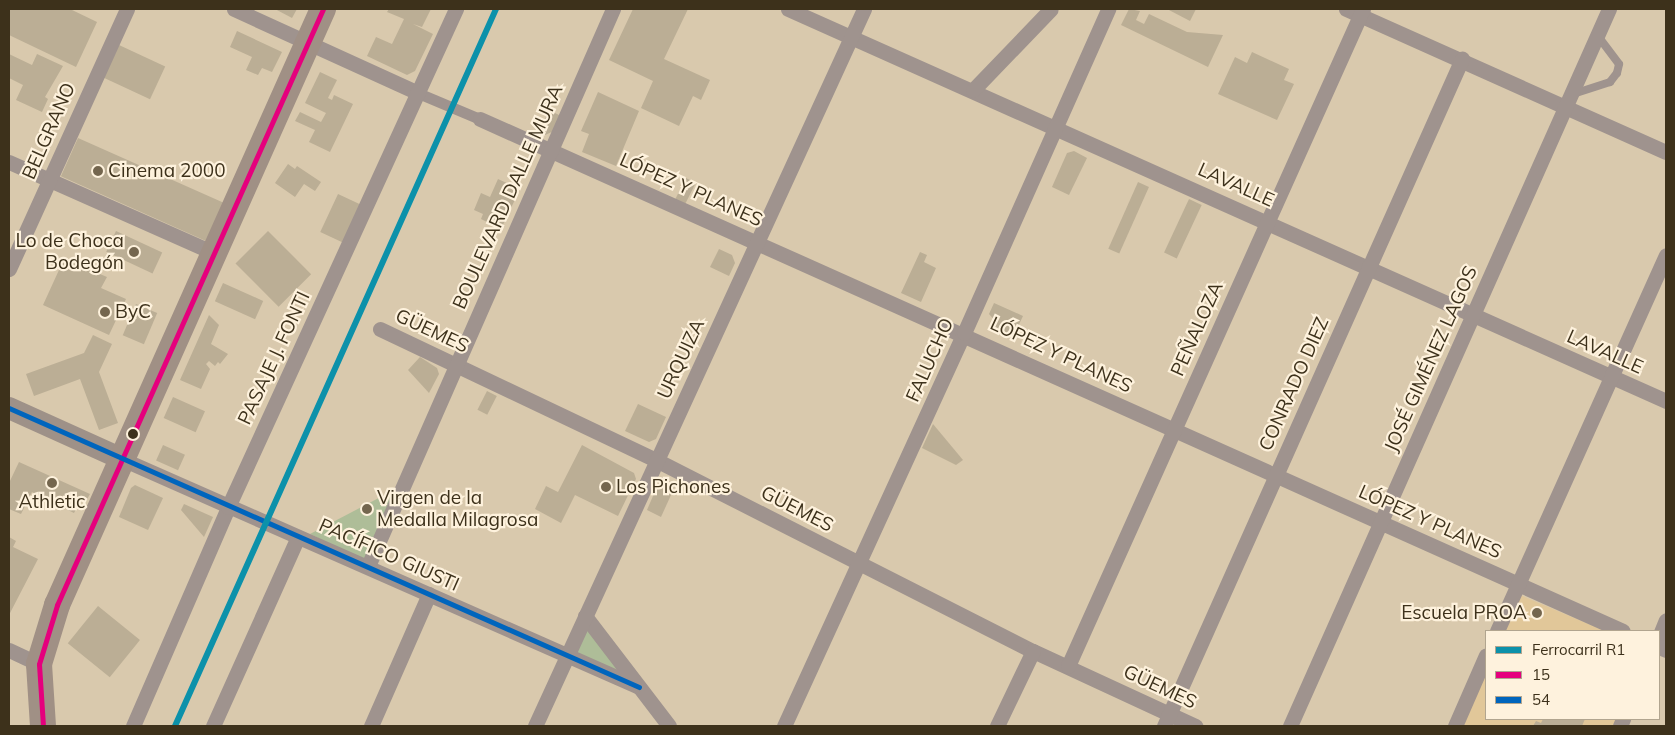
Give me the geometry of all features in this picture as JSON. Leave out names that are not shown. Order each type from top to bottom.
[{"type":"highway","points":[[43,726],[39,664],[57,605],[323,9]]},
{"type":"main road","points":[[9,408],[122,459]]},
{"type":"street","name":"BELGRANO","points":[[9,269],[127,9]]},
{"type":"street","points":[[234,9],[418,93],[480,119]]},
{"type":"street","name":"PASAJE J. FONTI","points":[[132,726],[228,507],[456,9]]},
{"type":"street","name":"BOULEVARD DALLE MURA","points":[[368,566],[613,9]]},
{"type":"street","name":"LAVALLE","points":[[788,9],[1369,266],[1666,402]]},
{"type":"street","name":"URQUIZA","points":[[535,726],[864,9]]},
{"type":"street","points":[[973,90],[1051,9]]},
{"type":"street","name":"FALUCHO","points":[[784,726],[964,333],[1108,9]]},
{"type":"street","points":[[1346,9],[1361,12],[1462,59],[1568,100],[1666,152]]},
{"type":"street","name":"JOSÉ GIMÉNEZ LAGOS","points":[[1290,726],[1609,9]]},
{"type":"street","name":"PEÑALOZA","points":[[1068,666],[1361,12]]},
{"type":"street","name":"CONRADO DIEZ","points":[[1167,720],[1462,59]]},
{"type":"street","name":"LÓPEZ Y PLANES","points":[[480,119],[964,333],[1621,630]]},
{"type":"street","points":[[9,162],[214,253]]},
{"type":"street","points":[[1497,630],[1666,255]]},
{"type":"street","name":"GÜEMES","points":[[380,329],[656,460],[1032,651],[1068,666],[1167,720],[1195,726]]},
{"type":"street","name":"PACÍFICO GIUSTI","points":[[122,459],[639,687]]},
{"type":"street","points":[[213,726],[298,537]]},
{"type":"street","points":[[370,726],[429,594]]},
{"type":"street","points":[[585,616],[669,726]]},
{"type":"street","points":[[1660,635],[1666,620]]},
{"type":"street","points":[[9,650],[39,664]]},
{"type":"street","points":[[998,726],[1032,651]]},
{"type":"street","points":[[1454,726],[1485,657]]},
{"type":"lane","points":[[1568,100],[1610,82],[1617,73],[1619,64],[1597,35]]},
{"type":"shaded area","name":"Escuela PROA","points":[[1520,595],[1603,630],[1504,630]]},
{"type":"shaded area","name":"Escuela PROA","points":[[1485,674],[1485,720],[1616,720],[1613,726],[1463,726]]},
{"type":"green space","points":[[394,490],[366,561],[310,534]]},
{"type":"green space","points":[[585,616],[639,687],[567,655]]},
{"type":"building","points":[[9,9],[70,9],[97,22],[76,67],[9,35]]},
{"type":"building","points":[[275,9],[297,9],[292,18]]},
{"type":"building","points":[[389,9],[431,9],[422,27],[413,24],[433,34],[415,71],[407,75],[367,56],[376,37],[392,44],[404,19],[387,12]]},
{"type":"building","points":[[633,9],[688,9],[664,59],[710,80],[701,100],[693,96],[679,126],[641,108],[653,81],[609,60]]},
{"type":"building","points":[[1129,9],[1140,11],[1136,20],[1144,24],[1149,14],[1187,32],[1223,35],[1208,67],[1121,25]]},
{"type":"building","points":[[1167,9],[1196,9],[1190,21]]},
{"type":"building","points":[[237,31],[282,52],[272,72],[262,68],[258,75],[246,70],[252,57],[230,47]]},
{"type":"building","points":[[119,45],[165,67],[150,99],[104,78]]},
{"type":"building","points":[[1252,52],[1289,69],[1284,80],[1294,84],[1277,120],[1218,94],[1235,57],[1247,63]]},
{"type":"building","points":[[9,54],[32,65],[37,54],[63,66],[45,97],[48,99],[42,112],[16,100],[23,85],[9,78]]},
{"type":"building","points":[[320,72],[337,80],[328,98],[332,100],[334,95],[353,104],[330,152],[309,142],[315,130],[295,121],[300,112],[321,122],[326,113],[305,103]]},
{"type":"building","points":[[598,92],[639,111],[616,166],[582,152],[589,134],[581,131]]},
{"type":"building","points":[[549,110],[561,116],[554,131],[545,135],[539,133]]},
{"type":"building","points":[[78,138],[224,203],[207,241],[61,176]]},
{"type":"building","points":[[1074,151],[1087,158],[1069,195],[1052,187],[1067,153]]},
{"type":"building","points":[[288,164],[295,169],[297,166],[321,182],[315,191],[304,184],[295,197],[275,183]]},
{"type":"building","points":[[686,178],[696,183],[685,204],[675,199]]},
{"type":"building","points":[[498,179],[520,189],[501,229],[481,219],[483,214],[474,210],[481,193],[490,197]]},
{"type":"building","points":[[1138,182],[1149,187],[1119,254],[1108,249]]},
{"type":"building","points":[[338,194],[362,205],[344,243],[320,232]]},
{"type":"building","points":[[1189,199],[1202,205],[1177,258],[1164,252]]},
{"type":"building","name":"Lo de Choca Bodegón","points":[[116,231],[162,253],[153,273],[106,252]]},
{"type":"building","points":[[268,231],[311,274],[279,307],[235,264]]},
{"type":"building","points":[[719,249],[732,255],[735,263],[729,276],[710,267]]},
{"type":"building","points":[[920,252],[927,255],[924,262],[936,268],[921,302],[901,293]]},
{"type":"building","points":[[64,259],[107,277],[101,288],[126,299],[109,335],[43,305]]},
{"type":"building","points":[[223,283],[263,301],[255,319],[215,301]]},
{"type":"building","points":[[994,303],[1023,316],[1013,337],[993,328],[996,322],[989,314]]},
{"type":"building","points":[[136,304],[157,313],[144,344],[123,335]]},
{"type":"building","points":[[209,315],[219,325],[211,344],[228,354],[220,364],[218,362],[215,366],[209,361],[206,364],[210,369],[201,389],[180,380]]},
{"type":"building","points":[[93,335],[112,344],[99,372],[118,423],[99,430],[80,379],[34,396],[26,374],[84,353]]},
{"type":"building","points":[[420,357],[437,368],[439,374],[429,393],[408,370]]},
{"type":"building","points":[[487,391],[497,396],[487,415],[477,410]]},
{"type":"building","points":[[173,397],[205,411],[196,432],[164,418]]},
{"type":"building","points":[[638,404],[666,417],[656,439],[649,442],[625,431]]},
{"type":"building","points":[[933,424],[963,460],[956,465],[922,448]]},
{"type":"building","points":[[163,445],[185,455],[178,470],[156,461]]},
{"type":"building","points":[[582,445],[634,473],[636,479],[618,516],[575,495],[561,523],[535,509],[546,486],[558,492]]},
{"type":"building","points":[[19,462],[90,494],[85,503],[81,500],[74,513],[32,492],[21,514],[9,509],[9,483]]},
{"type":"building","points":[[665,479],[676,484],[661,517],[647,510],[659,482]]},
{"type":"building","points":[[135,485],[163,498],[148,530],[119,517],[131,488]]},
{"type":"building","points":[[184,504],[213,517],[204,537],[181,510]]},
{"type":"building","points":[[9,537],[16,541],[13,547],[38,559],[9,615]]},
{"type":"building","points":[[98,606],[140,640],[110,677],[68,643]]},
{"type":"building","points":[[1542,720],[1585,720],[1582,726],[1533,726],[1536,721],[1541,723]]},
{"type":"rail line","name":"R1","points":[[175,726],[496,9]]},
{"type":"transit line","name":"15","points":[[43,726],[39,664],[57,605],[323,9]]},
{"type":"transit line","name":"54","points":[[9,408],[639,687]]},
{"type":"place","name":"Cinema 2000","points":[[98,171]]},
{"type":"place","name":"Lo de Choca Bodegón","points":[[134,252]]},
{"type":"place","name":"ByC","points":[[105,312]]},
{"type":"place","name":"Athletic","points":[[52,483]]},
{"type":"place","name":"Los Pichones","points":[[606,487]]},
{"type":"place","name":"Virgen de la Medalla Milagrosa","points":[[367,509]]},
{"type":"place","name":"Escuela PROA","points":[[1537,613]]}]
